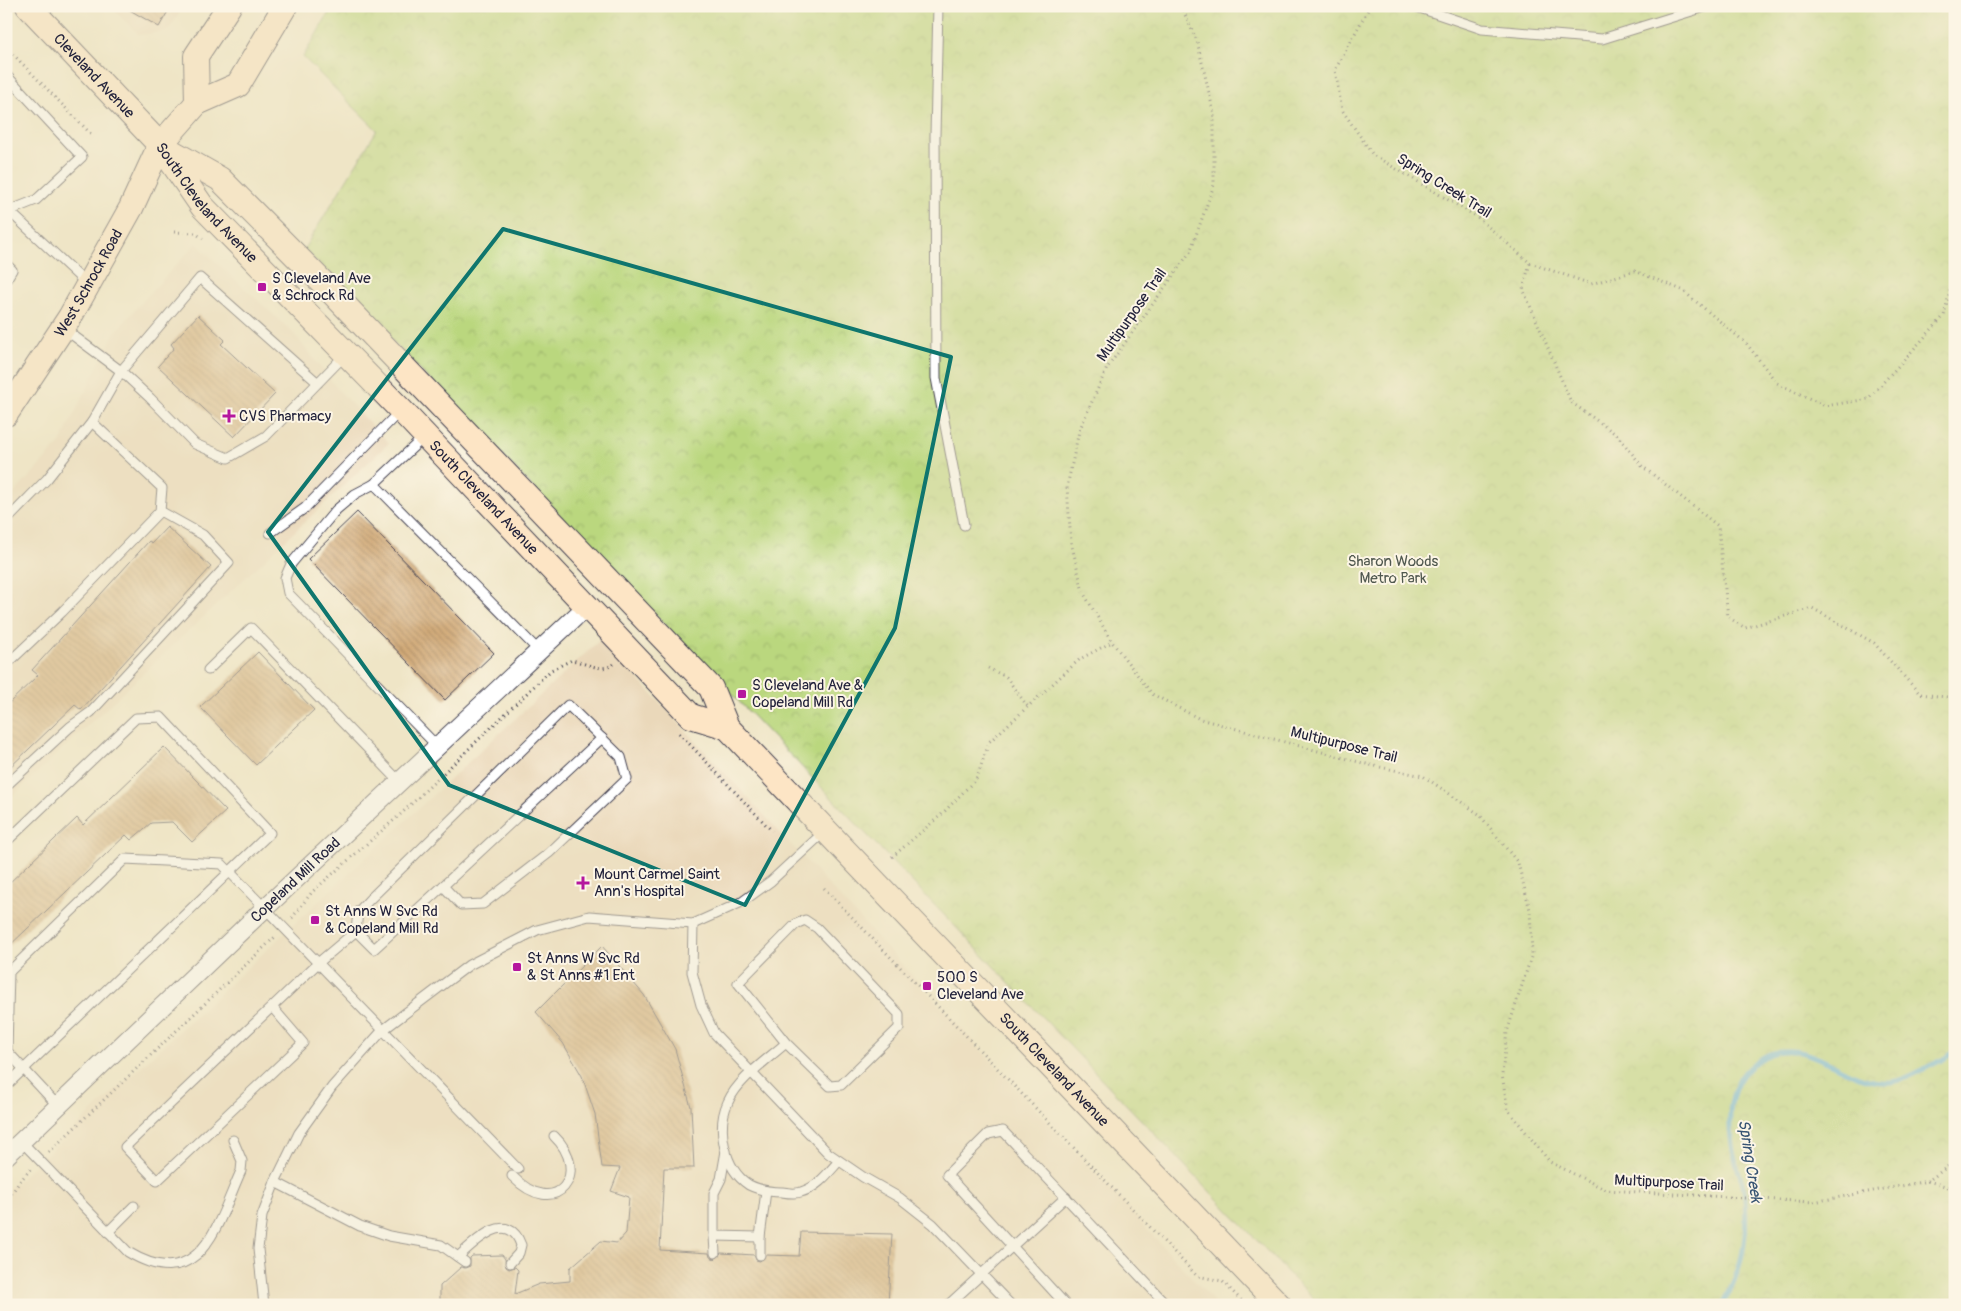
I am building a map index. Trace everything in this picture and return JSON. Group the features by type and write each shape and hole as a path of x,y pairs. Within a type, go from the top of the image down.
{"main road":[{"name":"Cleveland Avenue","path":"28,6 160,145"},
{"path":"229,6 196,56 197,103 238,85 285,6"},
{"name":"West Schrock Road","path":"6,414 88,285 131,208 160,145 197,103"},
{"name":"South Cleveland Avenue","path":"160,145 202,206 401,410 691,716 727,727"},
{"name":"South Cleveland Avenue","path":"160,145 220,179 327,286 711,688 727,727 1279,1305"}],"street":[{"name":"Copeland Mill Road","path":"6,1156 264,909 438,748 587,606"}],"lane":[{"path":"938,6 935,134 936,378 964,525"},
{"path":"1414,6 1482,29 1602,39 1708,6"},
{"path":"7,77 82,157 36,200 7,210 88,285"},
{"path":"6,264 12,270 6,280"},
{"path":"6,521 47,480 92,422 121,371 200,278 318,383"},
{"path":"62,328 121,371 194,444 228,458 266,436 346,354"},
{"path":"270,532 305,508 401,410"},
{"path":"6,665 62,612 160,511 162,488 92,422"},
{"path":"425,436 374,484 355,494 336,510 291,564 285,578 288,593 438,748"},
{"path":"374,484 539,651"},
{"path":"6,786 70,727 91,712 229,563 203,535 160,511"},
{"path":"208,670 251,628 400,782"},
{"path":"272,1007 303,1043 157,1181 125,1147 272,1007 356,931 358,912 368,900 568,705 621,757 626,779 549,853 483,904 461,905 443,886"},
{"path":"6,842 136,718 160,717 270,833 6,1086"},
{"path":"356,931 374,949 602,738"},
{"path":"264,1305 258,1249 262,1216 275,1182 299,1133 332,1087 383,1030 469,965 536,930 589,916 692,924 742,902 771,882 825,831"},
{"path":"58,1106 7,1051 9,972 125,859 222,864 383,1030 515,1172 524,1188 545,1196 554,1194 564,1185 571,1168 566,1150 554,1136"},
{"path":"805,920 817,928 899,1014 899,1028 841,1085 830,1086 786,1043 738,983 796,924 805,920"},
{"path":"692,924 692,972 700,1005 714,1033 828,1153 900,1198 933,1224 1011,1305"},
{"path":"786,1043 752,1074 728,1101 723,1115 722,1132 726,1151 734,1171 749,1184 766,1191 800,1193 818,1183 839,1161"},
{"path":"1066,1305 947,1175 988,1134 1003,1131 1167,1305"},
{"path":"21,1141 128,1252 146,1263 166,1267 186,1262 197,1256 209,1241 241,1171 242,1161 234,1140"},
{"path":"715,1253 714,1193 721,1179 726,1151"},
{"path":"275,1182 360,1226 389,1236 441,1245 462,1260 486,1233 502,1229 515,1234 521,1245 519,1252 510,1263"},
{"path":"760,1255 760,1237 766,1191"},
{"path":"948,1305 1066,1197"},
{"path":"108,1232 134,1206"},
{"path":"714,1236 760,1237"}],"path":[{"name":"Multipurpose Trail","path":"1181,6 1197,41 1214,114 1214,185 1190,252 1107,368 1079,432 1067,488 1071,542 1083,592 1112,642 1152,694 1200,719 1370,765 1423,776 1480,814 1518,863 1530,910 1532,954 1507,1032 1502,1075 1508,1110 1550,1162 1606,1190 1813,1202 1928,1181 1955,1161"},
{"name":"Spring Creek Trail","path":"1370,6 1334,70 1342,110 1373,155 1477,217 1530,263"},
{"path":"6,46 92,135"},
{"path":"1955,268 1944,316 1868,399 1824,406 1778,383 1746,343 1682,290 1635,271 1591,284 1530,263 1523,289 1571,402 1617,436 1642,466 1718,526 1728,617 1745,628 1812,608 1874,643 1920,694 1955,698"},
{"path":"892,857 963,793 976,778 989,742 1080,659 1112,642"},
{"path":"6,1202 20,1181 40,1160 283,929 312,892 402,814 551,670 572,660 597,668 608,668 614,664"},
{"path":"988,668 1006,677 1028,707"},
{"path":"824,888 1197,1276 1222,1281 1246,1305"},
{"path":"1928,1181 1955,1189"}],"highlighted area":[{"path":"503,229 951,357 895,628 745,905 449,785 268,532"}],"shaded area":[{"path":"110,6 184,6 168,31 139,35"},
{"path":"196,243 294,334 340,392 389,443 6,802 6,502 60,443 114,333"},
{"name":"Mount Carmel Saint Ann's Hospital","path":"601,639 1217,1305 6,1305 6,1192"}],"green space":[{"name":"Sharon Woods Metro Park","path":"333,6 1955,6 1955,1305 1319,1305 304,249 377,130 303,57"}],"building":[{"path":"123,6 171,6 159,27"},
{"name":"CVS Pharmacy","path":"198,315 225,340 221,344 275,394 234,437 158,366 174,348 171,344"},
{"path":"357,512 494,653 445,700 308,559"},
{"path":"167,527 211,567 81,710 75,705 6,771 6,706 38,675 32,670 149,541 152,543"},
{"path":"258,652 314,710 256,765 200,707"},
{"path":"164,747 226,811 192,842 172,822 151,823 131,840 126,835 6,949 6,886 77,818 83,825"},
{"path":"602,946 644,995 675,1049 691,1107 694,1168 664,1168 660,1250 709,1253 710,1257 715,1259 721,1253 754,1255 756,1260 760,1261 766,1255 799,1256 801,1232 892,1234 888,1305 440,1305 440,1286 461,1267 470,1266 470,1258 472,1256 502,1255 505,1259 506,1267 509,1269 515,1267 518,1270 515,1294 539,1284 570,1281 570,1268 601,1241 617,1243 626,1233 629,1197 611,1191 620,1168 602,1167 595,1114 582,1076 563,1043 536,1012"}],"waterway":[{"name":"Spring Creek","path":"1723,1305 1730,1292 1739,1266 1746,1228 1745,1194 1730,1134 1730,1108 1737,1084 1744,1073 1753,1064 1771,1053 1788,1051 1805,1053 1856,1076 1873,1081 1891,1082 1914,1074 1946,1058 1955,1050"}],"place":[{"name":"S Cleveland Ave & Schrock Rd","path":"262,287"},
{"name":"CVS Pharmacy","path":"229,416"},
{"name":"S Cleveland Ave & Copeland Mill Rd","path":"742,694"},
{"name":"Mount Carmel Saint Ann's Hospital","path":"583,883"},
{"name":"St Anns W Svc Rd & Copeland Mill Rd","path":"315,920"},
{"name":"St Anns W Svc Rd & St Anns #1 Ent","path":"517,967"},
{"name":"500 S Cleveland Ave","path":"927,986"}]}
